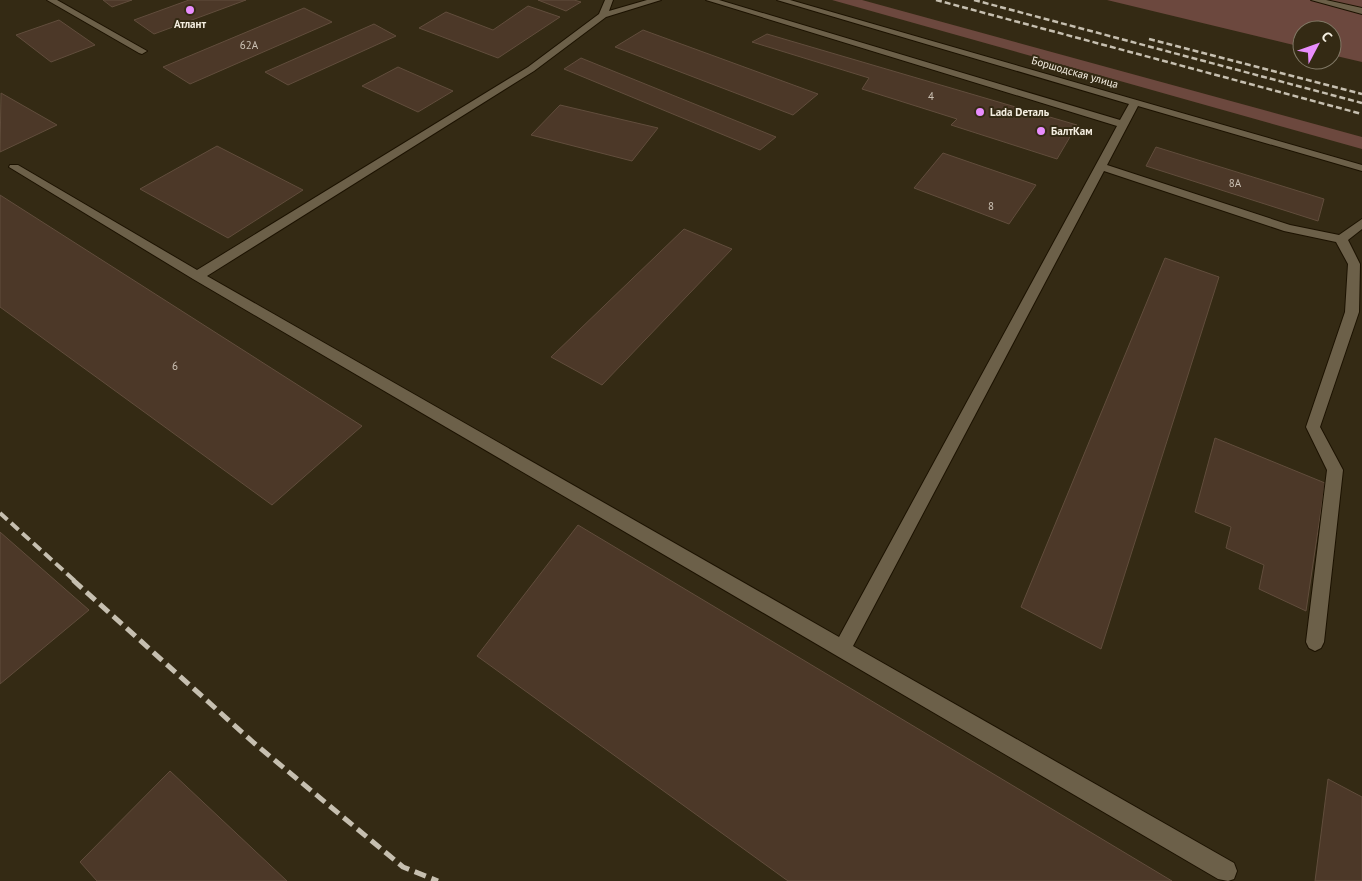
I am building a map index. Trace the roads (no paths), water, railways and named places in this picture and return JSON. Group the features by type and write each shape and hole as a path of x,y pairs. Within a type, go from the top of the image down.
{"street":[{"path":"52,0 142,51"},
{"path":"603,15 609,0"},
{"path":"197,276 531,69 603,15 657,0"},
{"path":"710,0 1123,124"},
{"name":"Боршодская улица","path":"781,0 1362,168"},
{"path":"1315,0 1362,11"},
{"path":"842,649 1135,102"},
{"path":"1100,166 1288,228 1341,239 1362,223"},
{"path":"14,167 197,276 1226,871"},
{"path":"1315,642 1334,470 1313,427 1352,312 1354,264 1341,239"}],"railway":[{"path":"936,0 1362,114"},
{"path":"974,0 1362,103"},
{"path":"1149,39 1362,94"},
{"path":"0,513 75,581"},
{"path":"73,580 254,743 403,867 438,881"}],"place":[{"name":"Атлант","path":"190,10"},
{"name":"Lada Dеталь","path":"980,112"},
{"name":"БалтКам","path":"1041,131"}]}
